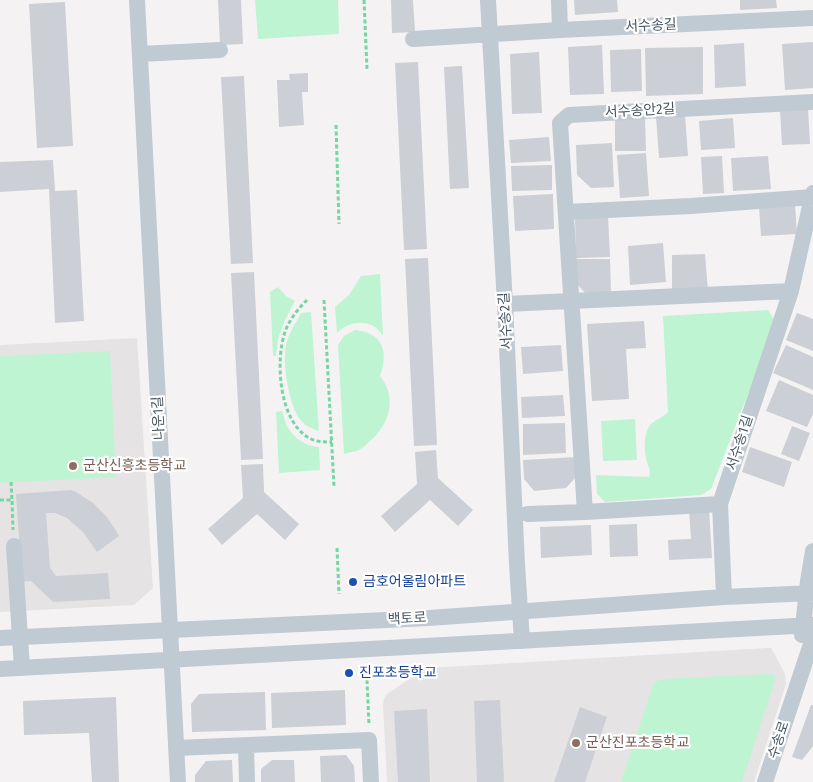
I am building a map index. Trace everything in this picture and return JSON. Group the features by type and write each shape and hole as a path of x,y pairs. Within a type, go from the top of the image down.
{"street":[{"name":"나운1길","path":"137,0 178,782"},
{"name":"서수송2길","path":"488,0 506,304 522,641"},
{"path":"558,0 560,30"},
{"name":"서수송길","path":"412,39 813,18"},
{"path":"140,54 220,50"},
{"name":"서수송안2길","path":"585,512 560,123 569,115 813,102"},
{"name":"서수송1길","path":"720,504 791,290 813,193"},
{"path":"566,212 691,206 812,196"},
{"path":"506,304 791,290"},
{"path":"528,514 720,504 724,597"},
{"path":"14,546 22,668"},
{"name":"수송로","path":"765,782 794,697 810,630 813,551"},
{"name":"백토로","path":"0,638 429,618 724,597 810,593"},
{"name":"백토로","path":"0,670 522,641 810,630"},
{"path":"176,748 369,740 371,782"},
{"path":"246,746 248,782"}],"path":[{"path":"364,0 367,68"},
{"path":"336,125 339,224"},
{"path":"307,300 298,308 286,329 281,344 279,360 280,378 285,403 293,421 301,432 320,442 332,442"},
{"path":"324,300 334,486"},
{"path":"11,482 14,546"},
{"path":"0,500 12,500"},
{"path":"337,548 339,594"},
{"path":"367,680 369,740"}],"shaded area":[{"name":"군산신흥초등학교","path":"137,338 153,588 134,605 0,612 0,345"},
{"name":"군산진포초등학교","path":"771,648 785,674 786,684 754,782 387,782 384,699 387,694 423,670 429,668"}],"green space":[{"path":"255,0 338,0 339,34 258,39"},
{"path":"380,274 383,336 375,327 365,323 355,323 337,333 335,307 349,295 361,276"},
{"path":"278,287 286,296 295,301 278,339 276,356 273,356 270,292"},
{"path":"768,310 776,322 711,489 701,495 605,502 597,494 596,475 649,477 650,471 646,458 645,437 651,424 668,412 663,316"},
{"path":"311,312 319,431 305,425 295,412 289,393 285,362 286,345 292,329 301,313"},
{"path":"355,330 372,335 378,339 381,345 384,359 380,376 386,384 390,402 386,420 376,435 360,449 344,454 338,345 344,336"},
{"path":"110,351 116,477 0,483 0,356"},
{"path":"282,411 287,426 297,438 305,444 319,447 320,470 279,473 276,412"},
{"path":"635,419 637,460 603,461 601,421"},
{"path":"772,674 775,676 775,680 742,782 621,782 655,682 662,679"}],"building":[{"path":"218,0 241,0 243,44 220,45"},
{"path":"391,0 413,0 415,32 392,33"},
{"path":"574,0 617,0 618,12 575,15"},
{"path":"740,0 776,0 777,8 740,10"},
{"path":"65,2 73,146 37,148 29,4"},
{"path":"813,42 813,88 785,90 782,44"},
{"path":"744,43 746,86 715,88 714,45"},
{"path":"602,45 604,94 570,95 568,47"},
{"path":"703,47 703,94 646,96 645,48"},
{"path":"641,49 642,91 611,92 610,50"},
{"path":"539,52 542,113 512,114 510,54"},
{"path":"418,62 427,249 404,250 395,63"},
{"path":"462,66 469,188 450,189 444,67"},
{"path":"308,73 308,92 302,92 304,125 279,127 277,80 290,80 289,74"},
{"path":"244,76 253,263 231,264 221,77"},
{"path":"808,108 810,144 782,145 780,110"},
{"path":"645,113 646,151 615,151 615,114"},
{"path":"685,115 688,156 659,158 656,117"},
{"path":"733,118 735,148 701,150 699,121"},
{"path":"549,137 551,161 511,163 509,140"},
{"path":"612,143 614,187 591,188 577,175 576,145"},
{"path":"646,153 649,196 620,198 617,155"},
{"path":"722,156 724,193 703,194 701,157"},
{"path":"768,156 771,189 733,191 731,158"},
{"path":"53,160 55,191 77,190 84,321 55,323 49,189 0,192 0,162"},
{"path":"552,165 552,190 512,191 511,166"},
{"path":"553,194 554,229 515,231 513,196"},
{"path":"795,204 797,234 761,236 759,206"},
{"path":"608,216 610,257 576,258 575,217"},
{"path":"663,243 666,282 630,285 628,246"},
{"path":"705,254 708,291 672,292 672,255"},
{"path":"428,258 437,445 414,446 405,259"},
{"path":"576,259 610,259 611,294 587,295 577,284"},
{"path":"254,272 263,459 241,460 231,273"},
{"path":"797,313 813,319 813,351 786,340"},
{"path":"644,321 646,348 626,349 629,399 592,401 587,324"},
{"path":"561,345 563,371 523,374 521,347"},
{"path":"786,345 813,357 813,390 773,373"},
{"path":"779,380 813,395 813,414 807,427 766,411"},
{"path":"563,395 565,416 522,418 521,397"},
{"path":"565,423 566,453 523,455 523,424"},
{"path":"792,426 810,433 799,461 781,454"},
{"path":"750,447 792,462 784,487 742,472"},
{"path":"436,450 438,478 473,510 458,526 430,500 395,532 381,516 417,484 415,452"},
{"path":"576,457 577,476 566,488 534,491 524,479 523,460"},
{"path":"263,464 264,492 299,524 285,540 257,514 222,545 208,529 243,498 241,465"},
{"path":"71,490 93,503 107,517 119,536 97,552 83,532 67,518 55,513 46,513 50,568 56,576 108,573 110,599 53,602 31,581 22,582 16,494"},
{"path":"709,509 712,558 669,560 668,540 691,539 689,510"},
{"path":"637,524 638,556 610,557 609,525"},
{"path":"591,525 592,555 541,558 540,527"},
{"path":"345,690 346,725 272,728 271,693"},
{"path":"265,692 266,730 192,732 191,704 199,694"},
{"path":"116,697 119,782 92,782 89,733 24,735 23,701"},
{"path":"500,700 504,782 477,782 474,701"},
{"path":"811,705 813,705 813,746 802,760 792,757"},
{"path":"580,707 607,717 585,782 554,782"},
{"path":"427,709 430,782 398,782 394,711"},
{"path":"346,755 354,766 355,782 321,782 320,756"},
{"path":"232,760 233,782 195,782 195,775 206,761"},
{"path":"272,760 294,760 295,782 261,782 261,769"}],"place":[{"name":"군산신흥초등학교","path":"73,466"},
{"name":"금호어울림아파트","path":"353,582"},
{"name":"진포초등학교","path":"349,673"},
{"name":"군산진포초등학교","path":"576,743"}]}
